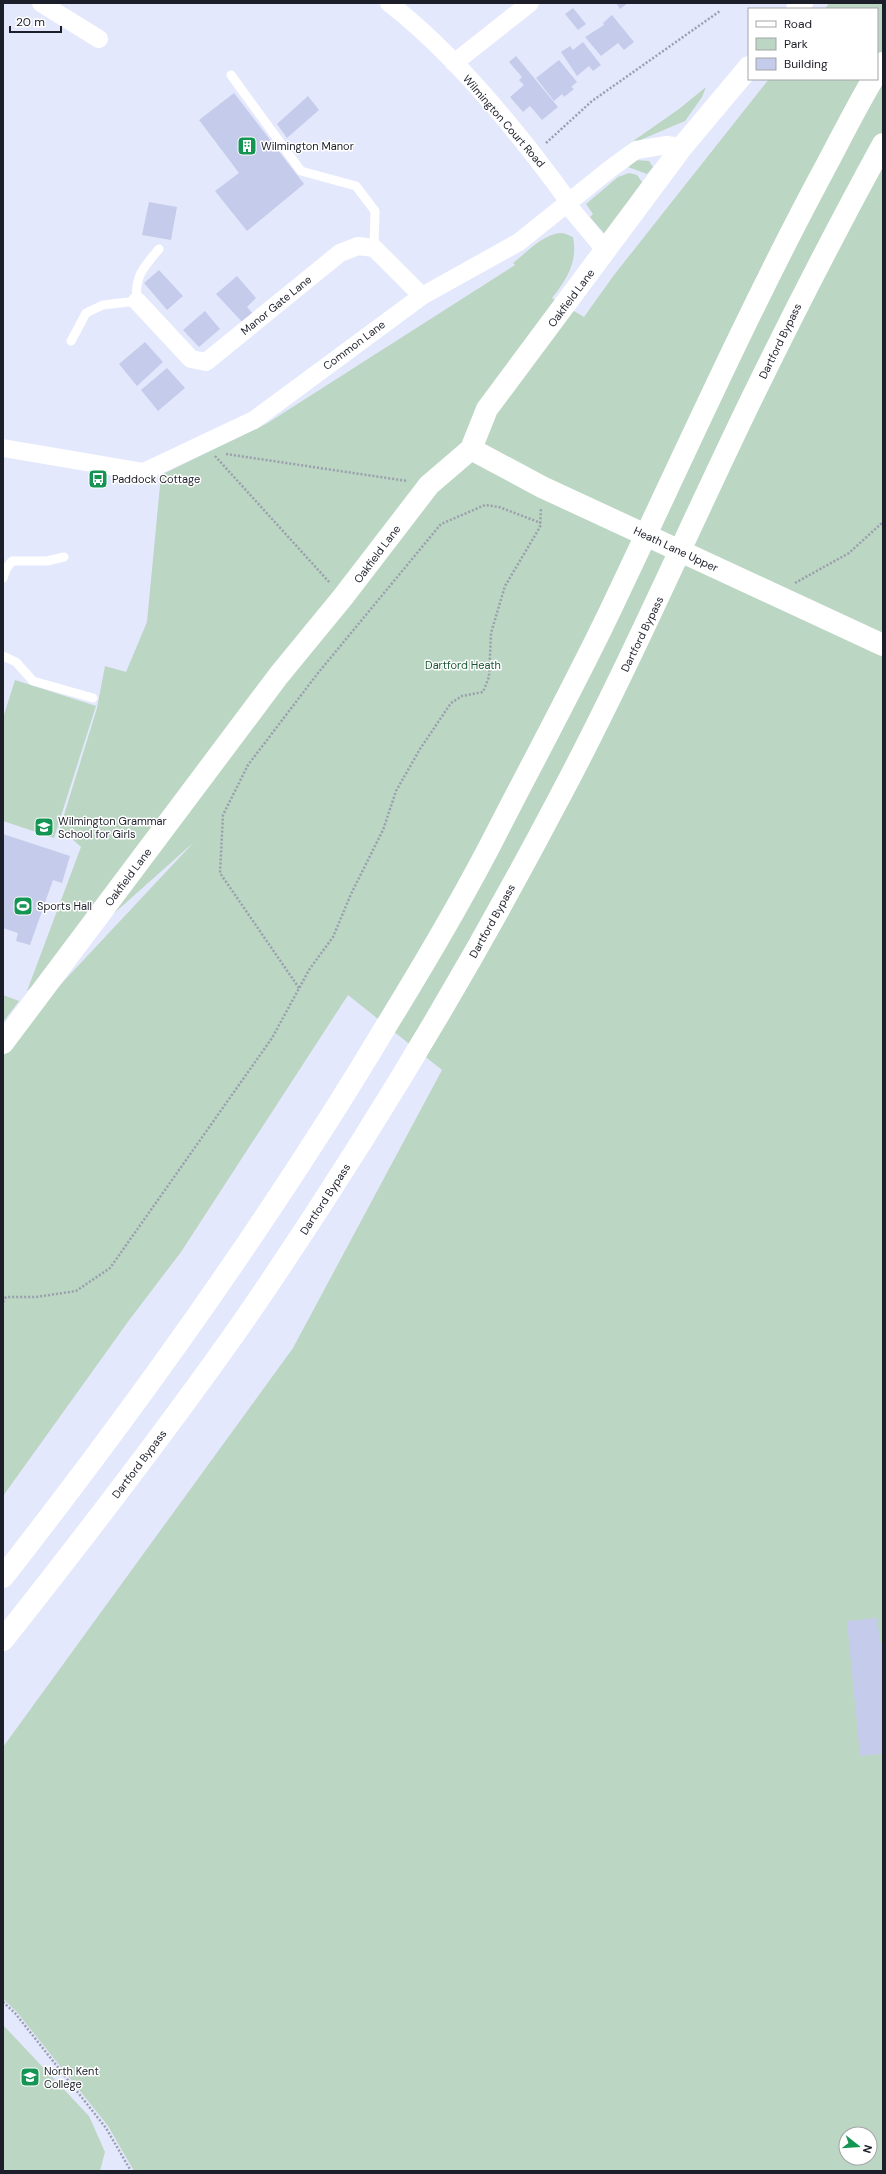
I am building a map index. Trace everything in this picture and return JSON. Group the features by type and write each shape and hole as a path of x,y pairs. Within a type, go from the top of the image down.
{"main road":[{"name":"Oakfield Lane","path":"3,1043 279,675 343,598 429,485 471,449 487,409 682,147 748,68"},
{"path":"3,1577 54,1512 193,1323 263,1221 359,1072 430,954 496,834 608,615 711,393 783,247 872,80"},
{"name":"Dartford Bypass","path":"3,1640 170,1424 244,1319 319,1208 392,1094 469,964 557,803 607,705 750,403 823,254 883,144"},
{"name":"Heath Lane Upper","path":"471,449 542,488 883,645"}],"street":[{"path":"41,3 99,39"},
{"name":"Wilmington Court Road","path":"389,3 409,19 454,63 533,152 569,202 571,209 606,251"},
{"path":"454,63 530,3"},
{"name":"Common Lane","path":"3,448 144,472 254,420 422,296 519,242 636,150 667,145 682,147"},
{"name":"Manor Gate Lane","path":"137,301 191,359 206,362 340,253 358,246 374,248"},
{"path":"374,248 422,296"}],"lane":[{"path":"231,75 301,171 356,186 376,211 374,248"},
{"path":"71,341 86,313 103,305 137,301 135,286 142,270 159,249"},
{"path":"3,578 6,569 12,561 46,561 64,557"},
{"path":"3,656 16,662 33,681 93,698"}],"path":[{"path":"533,152 541,148 592,101 720,11"},
{"path":"343,598 210,451 429,485"},
{"path":"3,1302 6,1297 36,1297 76,1290 110,1268 272,1038 309,970 333,937 351,894 383,830 396,790 420,749 451,703 462,696 483,692 489,676 492,633 505,586 540,527 542,488"},
{"path":"299,988 220,873 223,815 248,765 318,673 441,524 485,505 500,507 541,523"},
{"path":"774,595 849,553 883,522"},
{"path":"3,2002 15,2013 106,2128 131,2171"}],"green space":[{"name":"Dartford Heath","path":"829,3 883,3 883,2171 134,2171 108,2126 16,2011 3,1999 3,1747 293,1348 442,1070 348,995 181,1252 130,1319 3,1496 3,1056 47,999 194,842 27,991 81,847 60,828 97,708 105,666 126,672 147,622 161,475 266,424 515,265 513,263 541,240 554,234 563,233 573,237 574,254 573,262 567,277 552,298 584,317 614,275 768,80 878,80 878,8 826,8"},
{"path":"706,87 702,97 685,121 626,146 679,109"},
{"path":"635,160 649,161 653,167 647,174 628,167"},
{"path":"629,173 637,175 642,182 609,231 604,233 590,217 593,214 586,204 618,177"},
{"path":"15,680 96,706 54,838 3,821 3,718"},
{"path":"3,995 19,1001 3,1022"},
{"name":"North Kent College","path":"3,2025 89,2116 105,2152 100,2171 3,2171"}],"building":[{"path":"616,3 628,3 620,9"},
{"path":"573,8 586,24 578,30 565,14"},
{"path":"612,15 634,42 624,50 618,43 601,56 585,37 604,25 603,23"},
{"path":"583,42 601,65 593,71 589,66 577,76 561,52 570,46 573,50"},
{"path":"516,56 558,107 542,120 530,106 523,112 510,97 524,85 519,80 522,77 509,62"},
{"path":"559,60 577,82 571,87 574,89 564,97 562,94 554,101 536,78"},
{"name":"Wilmington Manor","path":"234,93 304,184 247,231 215,191 239,173 199,120"},
{"path":"308,96 319,110 287,138 277,124"},
{"path":"149,202 177,207 171,240 142,235"},
{"path":"159,270 183,296 167,310 144,283"},
{"path":"237,276 256,298 247,307 254,315 244,324 216,294"},
{"path":"205,311 220,329 199,347 183,330"},
{"path":"145,342 163,362 137,386 119,364"},
{"path":"167,368 185,388 158,411 141,390"},
{"name":"Sports Hall","path":"3,834 70,856 62,883 53,880 30,945 16,941 18,933 3,928"},
{"path":"877,1618 880,1643 883,1643 883,1754 860,1756 847,1621"}],"place":[{"name":"Wilmington Manor","path":"247,146"},
{"name":"Paddock Cottage","path":"98,479"},
{"name":"Wilmington Grammar School for Girls","path":"44,827"},
{"name":"Sports Hall","path":"23,906"},
{"name":"North Kent College","path":"30,2077"}]}
